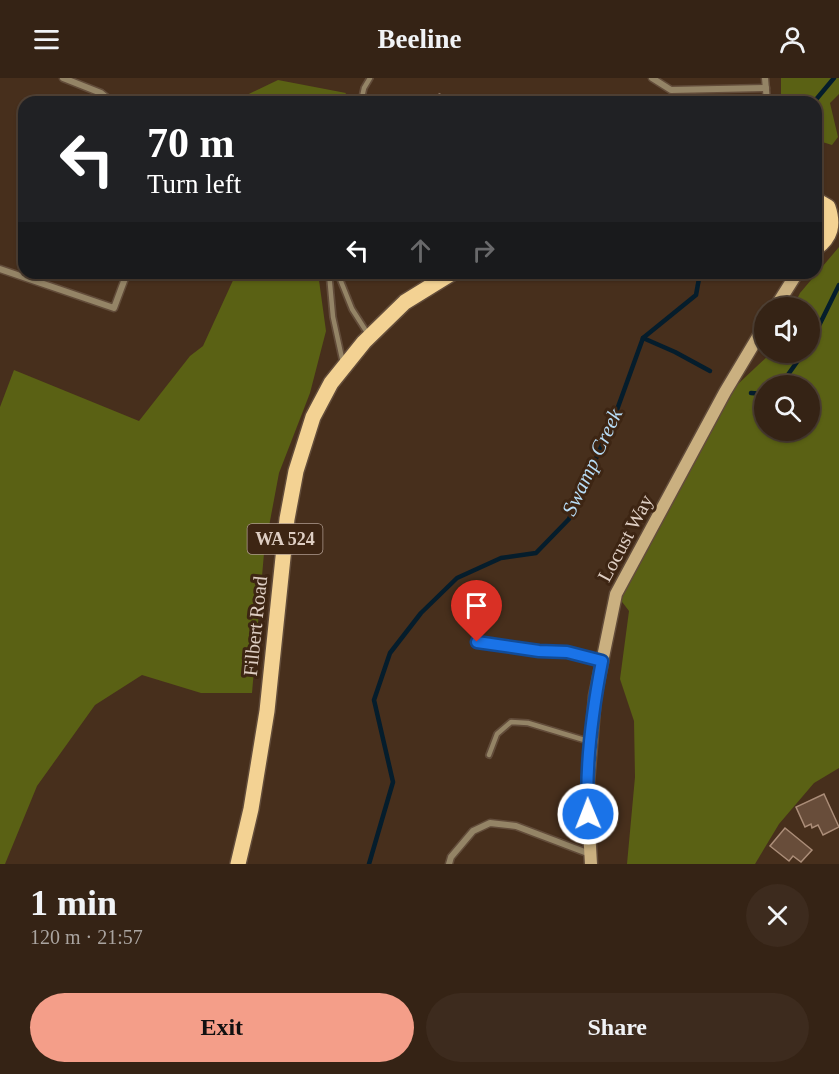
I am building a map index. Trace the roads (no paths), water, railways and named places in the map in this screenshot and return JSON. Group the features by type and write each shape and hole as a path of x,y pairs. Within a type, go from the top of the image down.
{"main road":[{"path":"822,243 834,232 828,205"},
{"name":"Filbert Road","path":"238,864 267,711 287,519 296,471 313,417 331,382 369,336 405,302 442,279"},
{"path":"780,297 789,279"},
{"name":"Locust Way","path":"591,859 586,794 595,696 616,594 725,392 754,343"}],"street":[{"path":"63,78 105,96"},
{"path":"652,78 671,90 766,88"},
{"path":"765,78 767,96"},
{"path":"0,269 18,275"},
{"path":"29,279 114,308 125,279"},
{"path":"448,864 451,857 473,831 490,823 516,826 591,859"}],"lane":[{"path":"362,96 370,78"},
{"path":"329,279 333,317 344,365"},
{"path":"340,279 352,309 369,336"},
{"path":"477,642 539,651 567,652 602,661"},
{"path":"489,755 497,734 511,722 528,723 591,742"}],"waterway":[{"name":"Swamp Creek","path":"819,96 834,78"},
{"name":"Swamp Creek","path":"369,864 393,782 374,700 390,653 421,613 457,578 501,558 536,553 569,519 614,418 643,338 696,295 699,279"},
{"path":"820,324 839,285"},
{"path":"643,338 710,371"},
{"path":"788,375 796,363"}]}
